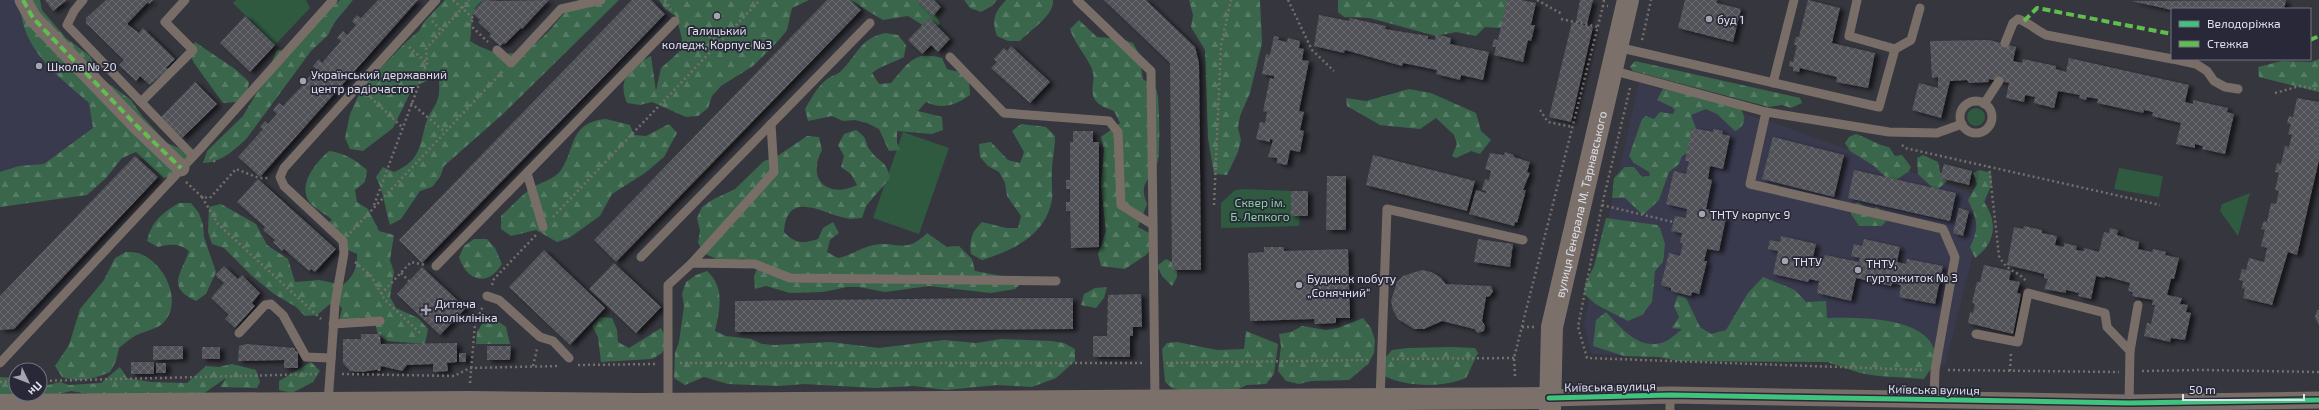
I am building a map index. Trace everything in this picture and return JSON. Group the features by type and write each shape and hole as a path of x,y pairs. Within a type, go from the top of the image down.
{"main road":[{"name":"вулиця Генерала М. Тарнавського","path":"1549,404 1552,327 1628,0"},
{"name":"Київська вулиця","path":"0,405 224,407 328,403 470,402 638,407 668,404 1093,405 1156,401 1263,405 1380,400 1549,404"}],"street":[{"path":"23,0 33,18 137,126 181,168"},
{"name":"Київська вулиця","path":"1549,404 1934,399 2129,403 2319,400"}],"lane":[{"path":"84,0 74,11 67,25 193,156"},
{"path":"141,102 193,50 165,22 185,0"},
{"path":"0,363 193,156 333,0"},
{"path":"328,403 334,304 344,253 343,241 284,186 280,177 284,168 436,0"},
{"path":"497,50 511,63 561,9 600,0"},
{"path":"1077,0 1151,70 1156,401"},
{"path":"1773,83 1794,0"},
{"path":"1857,0 1848,36 1895,49 1912,40 1920,8"},
{"path":"2005,43 2013,23 2018,19 2024,21 2031,28 2046,35 2171,59"},
{"path":"436,266 675,20"},
{"path":"641,257 870,23"},
{"path":"1616,47 1879,107 1895,49"},
{"path":"950,56 1004,113 1109,121 1118,132 1121,205 1153,225"},
{"path":"2177,60 2196,64 2207,71 2214,81 2225,87 2238,89"},
{"path":"1611,70 1766,112 1889,132 1937,133 1962,124"},
{"path":"1984,104 1998,80"},
{"path":"1974,101 1984,104 1990,112 1991,117 1988,126 1979,132 1965,129 1962,124 1960,114 1965,106 1974,101"},
{"path":"1766,112 1750,184 1943,229 1955,257 1935,370 1934,399"},
{"path":"668,404 668,285 692,263 774,172 771,124"},
{"path":"527,173 543,227"},
{"path":"1380,400 1386,210 1523,240"},
{"path":"692,263 755,264 790,278 1056,281"},
{"path":"1976,334 2018,342 2028,293 2105,313 2107,327 2130,351"},
{"path":"487,296 499,300 540,337 553,341 570,362"},
{"path":"240,332 265,305 271,304 283,315 306,357 331,358"},
{"path":"2129,403 2130,351 2138,306"},
{"path":"333,327 380,321"}],"path":[{"path":"453,0 474,19 469,24 497,50"},
{"path":"374,207 402,126 427,63 426,49 443,32 469,0"},
{"path":"665,0 669,4 675,20 720,42"},
{"path":"470,402 470,368 475,324 494,279 760,0"},
{"path":"1214,205 1221,45 1231,0"},
{"path":"1288,0 1312,50 1334,71"},
{"path":"1537,0 1562,14"},
{"path":"1639,52 1651,0"},
{"path":"1516,376 1514,358 1603,6"},
{"path":"1561,19 1598,27"},
{"path":"436,25 443,32"},
{"path":"420,57 427,63"},
{"path":"343,241 444,132 511,63"},
{"path":"1633,75 1602,206 1578,327 1587,358 1935,370 2129,372 2204,370 2319,372"},
{"path":"2275,93 2300,86 2319,90"},
{"path":"377,103 402,126"},
{"path":"411,103 444,132"},
{"path":"1540,110 1548,122 1573,127"},
{"path":"1889,132 1905,148 2160,205"},
{"path":"1989,166 1999,256 2005,267 2017,273 2026,281 2028,293"},
{"path":"181,168 186,182 202,197 218,224 333,327"},
{"path":"202,197 210,198 236,169 259,178 280,177"},
{"path":"1602,206 1673,222"},
{"path":"344,253 371,276 385,300 420,333"},
{"path":"381,294 411,262 436,266"},
{"path":"401,273 409,281"},
{"path":"1522,327 1535,327"},
{"path":"2010,371 2012,341"},
{"path":"570,362 1155,363 1514,358"},
{"path":"48,381 330,373 454,376 470,368 563,366"},
{"path":"379,369 379,375"}],"shaded area":[{"name":"Школа № 20","path":"0,0 23,0 124,113 77,163 0,186"},
{"name":"ТНТУ","path":"1639,83 1780,125 1987,199 1945,365 1591,354 1584,324"}],"green space":[{"path":"23,0 40,0 42,10 66,38 90,56 101,78 131,100 142,116 167,143 179,148 188,157 176,175 164,178 136,152 122,158 106,178 87,195 0,207 0,172 19,166 44,164 93,128 89,103 54,72 34,48 27,35 22,20 20,4"},
{"path":"236,0 306,0 310,8 275,45 233,3"},
{"path":"340,0 353,0 334,23 328,35 311,51 247,138 227,155 215,161 203,163 207,151 243,116 256,94 272,74 272,62 277,50 290,51 321,17"},
{"path":"445,0 484,0 475,8 473,13 470,41 491,51 510,54 520,52 538,42 569,7 578,0 619,0 503,114 444,166 440,177 432,187 420,191 401,219 390,225 383,195 376,177 383,167 394,172 415,157 427,120 438,98 439,79 436,77 413,87 393,128 363,151 350,149 345,138 350,114 363,86 407,41 419,31 425,21"},
{"path":"659,0 809,0 792,8 787,30 753,66 721,86 712,96 708,108 698,116 686,117 652,102 640,105 627,103 624,95 627,75 637,64 651,56 656,91 661,68 679,52 682,39 676,16 665,9"},
{"path":"850,0 921,0 934,12 940,24 929,29 908,16 883,20"},
{"path":"964,0 997,0 992,6 981,12 970,8"},
{"path":"1006,0 1053,0 1050,12 1046,17 1020,41 1008,41 997,36 994,25 995,16 999,8"},
{"path":"1189,0 1260,0 1262,43 1250,93 1240,116 1238,128 1241,140 1238,152 1227,175 1214,174 1208,138 1205,50 1191,27 1193,15"},
{"path":"1338,0 1508,0 1505,25 1499,28 1485,27 1476,36 1456,32 1436,36 1370,18 1344,17 1338,12"},
{"path":"1079,20 1097,37 1121,39 1133,43 1139,54 1143,79 1156,89 1157,94 1159,123 1158,160 1156,167 1145,185 1144,196 1147,204 1138,227 1149,233 1154,245 1146,255 1125,269 1101,266 1098,254 1106,231 1101,186 1104,150 1101,137 1120,123 1114,111 1100,105 1094,98 1092,91 1092,68 1075,41 1070,29"},
{"path":"885,33 898,35 906,45 904,57 872,73 879,84 891,83 912,60 918,57 932,56 942,58 947,69 959,72 969,80 970,95 954,104 943,106 926,102 918,111 942,117 943,130 932,134 897,131 897,143 900,150 889,151 879,129 867,123 855,120 843,121 832,116 808,121 805,109 814,93 820,86 827,79 840,72 864,43"},
{"path":"195,42 235,69 249,82 247,94 236,102 223,103 194,63 189,52"},
{"path":"2319,59 2319,92 2259,77 2258,67 2282,61 2311,62"},
{"path":"1635,61 1800,98 1802,103 1791,108 1782,105 1769,107 1633,71 1630,67"},
{"path":"1409,89 1431,93 1476,113 1481,131 1491,140 1480,154 1471,151 1456,158 1452,156 1457,144 1454,135 1436,118 1420,129 1380,125 1347,106 1346,98 1366,101"},
{"path":"1663,89 1738,106 1743,112 1744,119 1742,126 1735,131 1717,114 1706,109 1691,115 1698,134 1693,150 1682,156 1679,164 1669,172 1659,200 1643,215 1625,198 1612,198 1614,178 1625,167 1634,167 1642,177 1650,176 1649,172 1634,163 1629,156 1642,119 1646,116 1654,119 1660,112 1673,114 1675,110 1672,107 1657,100"},
{"path":"1976,108 1982,111 1985,117 1982,123 1976,126 1970,123 1967,117 1970,111"},
{"path":"606,119 630,125 634,135 646,136 669,124 677,133 664,157 645,173 612,194 600,216 569,238 557,242 536,230 511,236 501,229 501,216 530,189 551,179 561,170 579,131 585,125 594,121"},
{"path":"1021,124 1046,127 1055,136 1052,163 1052,200 1048,213 1042,223 1026,240 994,256 982,260 971,254 970,244 972,236 982,222 1006,228 1018,228 1021,216 1007,196 1005,183 999,172 988,166 980,157 979,144 991,142 1008,160 1020,163 1024,152 1012,131"},
{"path":"856,130 865,138 868,147 873,154 884,164 890,178 866,206 862,218 850,219 818,209 799,207 792,210 787,218 784,232 788,236 800,242 808,242 818,239 823,228 833,222 839,233 830,240 827,252 838,258 866,247 879,244 905,246 919,240 927,233 947,247 959,246 972,259 975,271 1024,280 1015,289 991,293 929,286 885,292 859,287 847,287 823,292 790,293 766,286 755,289 754,277 758,265 744,259 719,260 705,254 698,243 700,231 697,218 702,207 712,200 735,189 764,161 776,157 807,136 819,137 822,150 818,161 817,170 818,178 823,184 829,188 837,190 847,189 857,185 851,174 841,167 844,156 838,145 844,134"},
{"path":"903,132 949,148 919,234 873,218"},
{"path":"1856,134 1880,145 1889,147 1895,156 1902,155 1911,167 1909,171 1892,183 1874,166 1850,151 1845,143 1849,137"},
{"path":"329,151 339,153 350,158 367,170 365,182 355,190 357,202 368,209 379,231 394,235 390,260 394,272 390,297 396,308 418,318 428,329 425,344 388,341 378,335 375,323 364,317 339,321 342,309 336,299 317,315 305,316 296,307 274,294 251,275 224,248 212,244 208,232 209,207 221,204 256,224 267,245 288,259 295,282 319,280 343,285 354,271 357,254 346,249 322,227 332,220 312,205 307,198 306,191 306,184 313,169"},
{"path":"1923,155 1938,162 1940,172 1948,180 1936,191 1918,174 1917,158"},
{"path":"2119,168 2163,176 2159,197 2114,189"},
{"path":"1980,170 1991,173 1992,184 1984,202 1991,217 1993,232 1987,246 1975,258 1970,247 1975,234 1976,224 1974,213 1968,200 1977,184 1973,173"},
{"name":"Сквер ім. Б. Лепкого","path":"1235,190 1291,191 1291,216 1300,216 1299,226 1221,228 1221,203"},
{"path":"2250,193 2238,236 2220,211 2222,204"},
{"path":"1858,202 1869,210 1877,207 1883,212 1887,220 1882,226 1859,226 1851,214 1850,206"},
{"path":"179,203 191,203 199,213 203,225 204,237 216,272 206,294 196,301 187,296 178,285 178,279 189,251 185,248 174,245 158,247 147,241 149,234 158,218"},
{"path":"1606,218 1657,225 1660,228 1665,244 1663,262 1655,271 1652,302 1642,315 1628,321 1597,305 1584,294 1585,284 1594,266"},
{"path":"474,239 487,239 495,248 502,264 490,276 478,278 472,276 467,272 459,257 464,246"},
{"path":"126,252 137,253 147,257 163,273 171,294 172,305 169,315 160,326 136,335 119,348 116,361 110,372 98,377 81,380 62,377 55,366 69,345 80,309 104,280 115,258"},
{"path":"1166,259 1177,265 1177,277 1172,286 1163,277 1157,266"},
{"path":"707,271 713,277 719,291 720,299 715,331 726,336 751,339 762,344 774,345 830,342 879,348 944,340 976,343 1001,339 1051,341 1064,343 1075,349 1075,361 1056,378 1032,387 997,385 946,390 914,386 876,388 804,384 779,386 728,384 704,377 685,385 674,378 675,353 679,342 684,306 682,294 686,282 696,275"},
{"path":"1763,277 1795,290 1806,302 1826,301 1827,318 1866,318 1895,322 1908,326 1928,339 1938,358 1924,379 1878,376 1860,373 1827,362 1678,361 1659,357 1624,356 1593,346 1596,320 1606,312 1624,331 1639,341 1655,344 1669,340 1682,329 1672,328 1679,317 1674,306 1678,295 1686,298 1700,327 1711,334 1726,330 1748,293"},
{"path":"1107,287 1104,298 1096,308 1081,305 1084,294 1095,288"},
{"path":"600,317 612,318 617,330 618,342 629,348 661,328 668,342 662,353 652,359 601,362 598,337 592,326"},
{"path":"1363,318 1371,328 1375,340 1374,353 1368,364 1349,380 1311,381 1299,384 1286,381 1278,371 1281,346 1279,334 1291,332 1302,326 1326,330 1338,328"},
{"path":"496,320 506,327 510,344 476,344 477,332 484,321"},
{"path":"1246,331 1278,344 1274,374 1266,384 1247,385 1234,391 1192,393 1172,388 1165,382 1162,349 1167,343 1177,342 1217,350 1244,349"},
{"path":"1450,347 1475,348 1478,353 1466,378 1435,385 1425,385 1393,380 1384,376 1386,357 1392,350"},
{"path":"311,362 320,371 313,382 292,393 279,390 279,381"},
{"path":"232,364 256,370 260,382 257,388 220,387 226,378 200,396 96,395 71,391 59,394 48,394 48,385 60,382 69,385 101,383 120,367 127,378 151,382 187,383 206,366 219,367"},
{"path":"0,377 8,378 8,395 0,395"}],"building":[{"path":"45,0 67,0 53,11"},
{"path":"106,0 153,0 149,4 148,2 127,24 139,33 143,28 175,59 166,68 168,69 150,85 140,76 136,81 119,65 124,60 86,23 86,18"},
{"path":"378,0 418,0 260,177 238,157 263,129 260,127 265,121 268,124 277,114 273,110 279,103 283,106 302,86 298,82 303,76 307,79 317,69 313,66 319,59 322,63 341,41 337,38 343,31 347,35 356,25 352,21 357,15 361,18"},
{"path":"484,0 549,0 522,29 521,28 505,44 504,43 500,46 489,36 491,34 478,22 480,20 472,13"},
{"path":"632,0 651,0 665,14 422,263 399,240"},
{"path":"827,0 850,0 861,10 616,262 594,240"},
{"path":"916,0 934,0 941,7 933,16"},
{"path":"1104,0 1146,0 1195,47 1199,63 1201,270 1172,270 1170,63"},
{"path":"1507,0 1521,0 1536,3 1531,25 1535,25 1531,41 1528,40 1523,62 1494,55 1496,47 1492,47 1494,39 1498,40"},
{"path":"1580,0 1593,0 1587,24 1576,22"},
{"name":"буд 1","path":"1685,0 1717,0 1717,3 1741,9 1733,42 1678,28"},
{"path":"1808,0 1840,8 1832,43 1875,53 1868,88 1836,82 1837,77 1800,68 1799,72 1793,71 1793,67 1789,66 1790,61 1793,62 1797,45 1794,45 1796,37 1799,37"},
{"path":"2286,0 2284,8 2171,8 2171,10 2131,1"},
{"path":"1319,15 1349,21 1350,18 1386,26 1385,29 1428,36 1428,39 1435,40 1436,34 1451,38 1450,44 1489,52 1483,80 1461,75 1460,80 1436,74 1437,70 1403,63 1402,66 1345,50 1344,53 1314,46"},
{"path":"245,16 275,45 250,72 220,43"},
{"path":"929,18 950,39 938,52 931,45 922,54 908,40"},
{"path":"1572,22 1593,27 1571,122 1549,117"},
{"path":"1274,36 1279,37 1278,40 1287,42 1288,38 1300,41 1299,48 1304,49 1302,60 1309,61 1299,111 1304,112 1300,130 1304,131 1300,152 1290,150 1287,165 1277,163 1277,158 1268,157 1273,140 1270,139 1270,142 1256,139 1260,122 1265,123 1267,112 1263,111 1270,78 1274,79 1274,76 1262,74 1266,54 1270,55"},
{"path":"1989,40 2016,47 2013,61 2022,63 2023,59 2056,66 2056,69 2066,72 2069,58 2189,85 2185,102 2193,104 2193,100 2228,108 2227,112 2234,114 2225,154 2202,149 2203,146 2195,144 2195,148 2176,144 2181,123 2152,116 2153,112 2144,110 2143,113 2097,103 2098,99 2087,97 2086,100 2079,98 2080,95 2058,91 2054,108 2034,103 2035,97 2025,95 2024,102 2006,98 2009,83 1989,79 1989,82 1969,83 1967,80 1950,81 1941,118 1912,110 1919,83 1938,88 1938,77 1932,78 1930,41"},
{"path":"1011,46 1050,82 1030,103 991,68 997,62 994,59 1004,48 1007,51"},
{"path":"195,82 217,104 182,138 161,117"},
{"path":"2297,98 2319,102 2319,160 2297,255 2288,252 2272,305 2243,298 2245,289 2242,288 2243,281 2239,280 2242,269 2246,270 2249,258 2264,262 2267,248 2261,246 2265,230 2261,229 2264,221 2267,222 2271,203 2276,204 2279,191 2275,190 2279,173 2275,172 2277,163 2281,164 2285,146 2289,147 2292,135 2288,134 2291,124 2287,123 2289,116 2293,117"},
{"name":"ТНТУ корпус 9","path":"1692,128 1713,132 1714,129 1723,131 1722,134 1730,136 1723,169 1710,166 1708,179 1712,180 1706,209 1718,212 1717,215 1726,218 1719,251 1707,249 1704,261 1707,261 1699,294 1692,292 1691,296 1671,291 1671,288 1661,285 1669,253 1680,256 1683,243 1680,243 1682,233 1671,231 1675,216 1686,218 1687,209 1666,204 1674,171 1686,174 1689,161 1685,161"},
{"path":"1073,131 1093,131 1093,142 1099,142 1099,247 1071,248 1070,211 1066,211 1066,202 1070,202 1070,189 1066,189 1066,180 1070,180 1070,142 1073,142"},
{"path":"1773,137 1844,155 1834,197 1762,179"},
{"path":"1505,152 1514,155 1514,157 1530,162 1527,172 1530,173 1523,190 1526,190 1517,223 1515,222 1514,226 1469,214 1476,190 1486,193 1486,191 1482,190 1485,179 1489,180 1491,171 1485,169 1490,153 1504,155"},
{"path":"1373,155 1475,181 1467,211 1366,185"},
{"path":"135,156 158,177 14,329 0,330 0,296"},
{"path":"1944,164 1972,171 1969,185 1940,178"},
{"path":"1854,170 1956,193 1950,221 1848,198"},
{"path":"1327,176 1346,176 1346,230 1326,230"},
{"path":"258,179 336,249 315,272 311,269 309,271 284,249 282,251 273,242 275,240 263,230 265,227 237,202"},
{"path":"1291,191 1308,191 1308,216 1291,216"},
{"path":"1959,208 1969,211 1963,236 1953,233"},
{"path":"2024,226 2042,230 2042,233 2057,236 2055,245 2064,247 2064,243 2077,246 2076,250 2084,251 2084,248 2099,252 2104,232 2109,233 2110,228 2118,230 2117,235 2139,242 2138,249 2152,252 2153,249 2166,252 2165,255 2179,258 2174,279 2171,279 2167,295 2182,298 2180,304 2188,305 2186,312 2191,313 2185,340 2171,338 2170,342 2144,336 2147,323 2151,324 2155,305 2152,305 2153,300 2132,296 2133,292 2128,291 2130,283 2105,276 2105,278 2096,276 2091,299 2078,296 2079,293 2066,290 2066,293 2044,289 2048,279 2044,278 2044,274 2007,265 2014,227 2023,229"},
{"name":"ТНТУ, гуртожиток № 3","path":"1781,236 1816,244 1813,257 1824,259 1825,255 1859,262 1860,258 1851,256 1854,244 1862,246 1864,239 1900,247 1897,262 1906,264 1907,259 1943,266 1935,304 1899,297 1901,285 1892,283 1891,286 1856,278 1851,301 1817,293 1819,281 1809,279 1808,282 1773,274 1778,251 1768,249 1770,240 1780,242"},
{"path":"1478,239 1513,244 1510,267 1474,262"},
{"name":"Будинок побуту „Сонячний“","path":"1264,247 1284,247 1284,251 1348,249 1350,318 1336,318 1336,323 1315,324 1314,319 1250,321 1248,253 1264,252"},
{"path":"544,250 605,308 570,345 509,287"},
{"path":"614,263 661,307 636,333 589,289"},
{"path":"1984,265 2011,271 2009,280 2020,282 2017,293 2021,294 2013,334 1968,323 1970,312 1973,313 1975,304 1972,303 1977,282 1980,282"},
{"path":"224,266 238,279 242,275 260,293 252,303 255,306 235,328 225,319 229,315 211,298 224,283 215,275"},
{"path":"422,267 466,308 440,335 397,294"},
{"path":"1422,270 1431,272 1440,277 1446,284 1491,286 1493,291 1490,296 1486,297 1482,321 1485,326 1484,331 1478,333 1474,329 1442,321 1424,329 1414,329 1398,319 1393,310 1391,301 1397,282 1403,276"},
{"path":"1141,294 1142,327 1133,327 1133,336 1130,336 1130,357 1093,357 1093,336 1107,336 1108,295"},
{"path":"1073,298 1073,329 735,332 735,301"},
{"path":"2317,310 2319,310 2319,326 2315,317"},
{"path":"361,334 379,334 381,344 457,343 457,362 447,363 448,371 433,372 433,364 407,365 402,371 381,366 381,369 362,372 350,371 343,363 343,339 361,339"},
{"path":"246,344 295,348 295,351 298,352 298,368 284,368 284,360 238,361 239,346"},
{"path":"153,346 183,346 183,359 153,360"},
{"path":"487,346 511,346 510,360 487,360"},
{"path":"202,347 220,347 220,359 202,359"},
{"path":"459,353 466,353 466,362 459,362"},
{"path":"131,362 154,362 154,374 131,374"},
{"path":"156,363 166,363 166,373 156,373"}],"marked path":[{"path":"23,0 33,18 137,126 181,168"},
{"path":"2024,21 2037,8 2171,34"},
{"path":"2311,40 2319,36"}],"cycle path":[{"path":"1549,398 1670,395 2129,403 2319,400"}],"place":[{"name":"Галицький коледж, Корпус №3","path":"717,16"},
{"name":"буд 1","path":"1709,19"},
{"name":"Школа № 20","path":"39,66"},
{"name":"Український державний центр радіочастот","path":"303,81"},
{"name":"ТНТУ корпус 9","path":"1702,214"},
{"name":"ТНТУ","path":"1785,261"},
{"name":"ТНТУ, гуртожиток № 3","path":"1858,270"},
{"name":"Будинок побуту „Сонячний“","path":"1299,285"},
{"name":"Дитяча поліклініка","path":"426,310"}]}
